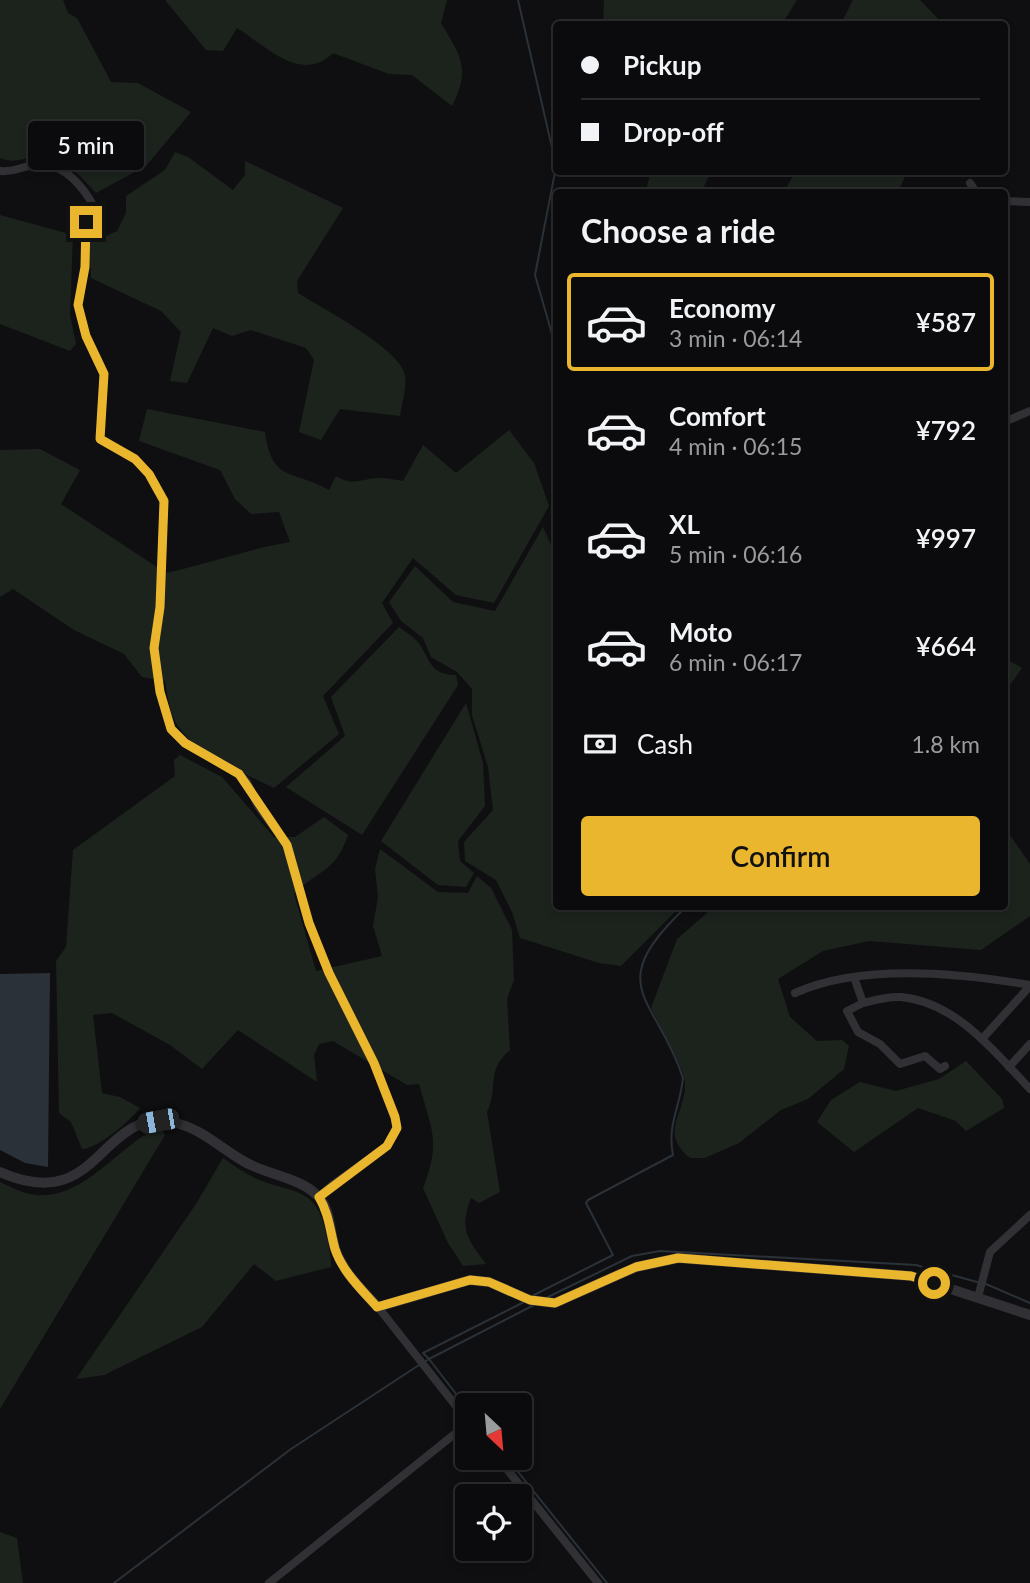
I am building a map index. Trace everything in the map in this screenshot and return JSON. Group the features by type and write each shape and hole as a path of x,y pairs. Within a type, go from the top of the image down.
{"street":[{"path":"0,172 43,164 59,169 74,179 93,205 86,222 85,267 78,305 86,336 104,374 100,439 135,459 149,474 164,501 160,607 154,648 160,692 171,729 185,743 239,774 287,845 309,923 329,973 374,1063 395,1117 397,1128 387,1146 319,1197"},
{"path":"970,183 974,189"},
{"path":"1008,201 1030,202"},
{"path":"1008,420 1030,411"},
{"path":"795,993 827,980 854,977 941,976 1030,985"},
{"path":"854,977 863,1003"},
{"path":"982,1039 1030,985"},
{"path":"945,1066 940,1069 925,1056 898,1063 880,1044 858,1032 844,1013 863,1003 892,997 916,999 959,1020 982,1039 1030,1089"},
{"path":"1009,1066 1030,1044"},
{"path":"0,1172 24,1182 61,1182 76,1175 127,1132 144,1123 158,1121 186,1126 247,1163 295,1182 319,1197 327,1210 336,1251 346,1269 455,1407"},
{"path":"978,1297 990,1252 1030,1215"},
{"path":"377,1307 470,1280 489,1282 530,1300 555,1303 636,1267 678,1258 911,1276 1030,1315"},
{"path":"269,1583 455,1432"},
{"path":"508,1470 598,1583"}],"shaded area":[{"path":"0,0 63,0 68,13 77,18 111,82 138,83 191,112 146,166 96,193 75,171 55,158 42,156 13,161 0,158"},
{"path":"165,0 447,0 441,23 461,63 458,93 452,106 412,75 389,74 333,53 321,62 296,64 272,52 237,28 223,51 206,50"},
{"path":"604,0 797,0 784,21 603,21"},
{"path":"853,0 920,0 940,21 842,21"},
{"path":"175,152 188,157 233,190 245,175 245,161 343,208 297,281 298,293 373,340 398,362 404,372 405,382 400,416 340,409 321,440 299,432 314,360 306,348 251,330 232,336 213,328 187,383 170,381 181,332 161,311 91,278 89,243 117,231 126,213 126,196 165,170"},
{"path":"650,175 710,175 702,189 648,189"},
{"path":"906,175 899,189 786,189 793,176"},
{"path":"0,215 73,235 70,315 76,344 70,351 0,324"},
{"path":"147,409 265,432 268,448 279,467 329,490 336,476 347,481 380,478 403,481 423,445 456,473 509,430 534,463 549,506 494,603 456,595 413,558 382,603 393,623 323,696 339,734 274,788 218,761 193,743 174,719 165,681 142,677 124,654 74,630 13,589 0,597 0,450 40,449 80,470 61,504 166,573 290,542 279,512 251,514 235,499 220,470 139,441"},
{"path":"543,527 553,549 553,910 677,910 621,966 599,963 520,938 512,912 496,880 465,861 464,842 493,810 488,767 472,715 472,689 457,672 431,657 423,638 401,621 389,602 415,566 453,602 495,611"},
{"path":"399,627 417,641 435,668 440,672 456,675 458,685 362,835 286,787 345,736 331,697"},
{"path":"1008,660 1022,668 1008,688"},
{"path":"466,703 483,763 485,806 458,841 460,861 474,873 466,887 438,885 381,841"},
{"path":"180,755 222,777 274,837 295,837 324,817 348,835 332,864 294,894 316,971 382,956 373,926 378,897 375,869 380,849 438,892 468,893 477,876 491,888 512,930 514,980 507,999 510,1050 502,1058 495,1073 487,1112 500,1192 479,1203 471,1198 465,1226 470,1240 486,1264 463,1266 448,1243 423,1188 432,1159 433,1136 419,1084 407,1085 333,1041 319,1044 314,1055 317,1082 238,1030 202,1069 170,1045 112,1013 93,1015 102,1093 120,1097 140,1108 121,1127 96,1144 82,1149 71,1122 59,1113 56,961 66,947 73,850 175,776 174,760"},
{"path":"1008,832 1030,864 1030,916 981,950 869,941 823,951 778,979 790,1017 817,1041 842,1040 849,1046 844,1069 808,1099 781,1110 739,1143 705,1158 690,1158 676,1140 676,1122 684,1094 684,1076 651,1008 677,939 711,910 1008,910"},
{"path":"50,973 48,1167 25,1163 0,1150 0,974"},
{"path":"966,1061 1002,1099 1004,1108 966,1131 956,1121 918,1108 854,1152 817,1122 831,1100 860,1082 896,1091 939,1079"},
{"path":"153,1130 162,1130 165,1135 0,1409 0,1182 36,1195 68,1190 98,1172"},
{"path":"223,1158 251,1176 297,1192 314,1204 325,1229 331,1267 276,1281 254,1264 202,1327 104,1375 76,1379 196,1204"},
{"path":"0,1532 17,1538 23,1583 0,1583"}],"waterway":[{"path":"518,0 553,152"},
{"path":"553,338 535,275 554,175"},
{"path":"534,1295 613,1255 586,1203 588,1200 673,1155 673,1125 683,1078 672,1050 649,1009 642,992 640,975 646,956 661,934 683,910"},
{"path":"548,1297 632,1256 660,1251 916,1265 977,1282"},
{"path":"986,1284 1030,1303"},
{"path":"424,1362 429,1359 423,1353 524,1302"},
{"path":"455,1393 429,1359 534,1305"},
{"path":"114,1583 291,1449 419,1365"},
{"path":"517,1470 607,1583"}],"route":[{"path":"86,222 85,267 78,305 86,336 104,374 100,439 106,445 135,459 149,474 164,501 163,566 154,648 160,692 171,729 185,743 222,763 247,782 258,806 287,845 309,923 329,973 374,1063 395,1117 397,1128 387,1146 319,1197 327,1210 336,1251 360,1289 377,1307 460,1281 480,1280 502,1286 530,1300 555,1303 636,1267 678,1258 911,1276 934,1283"}]}
